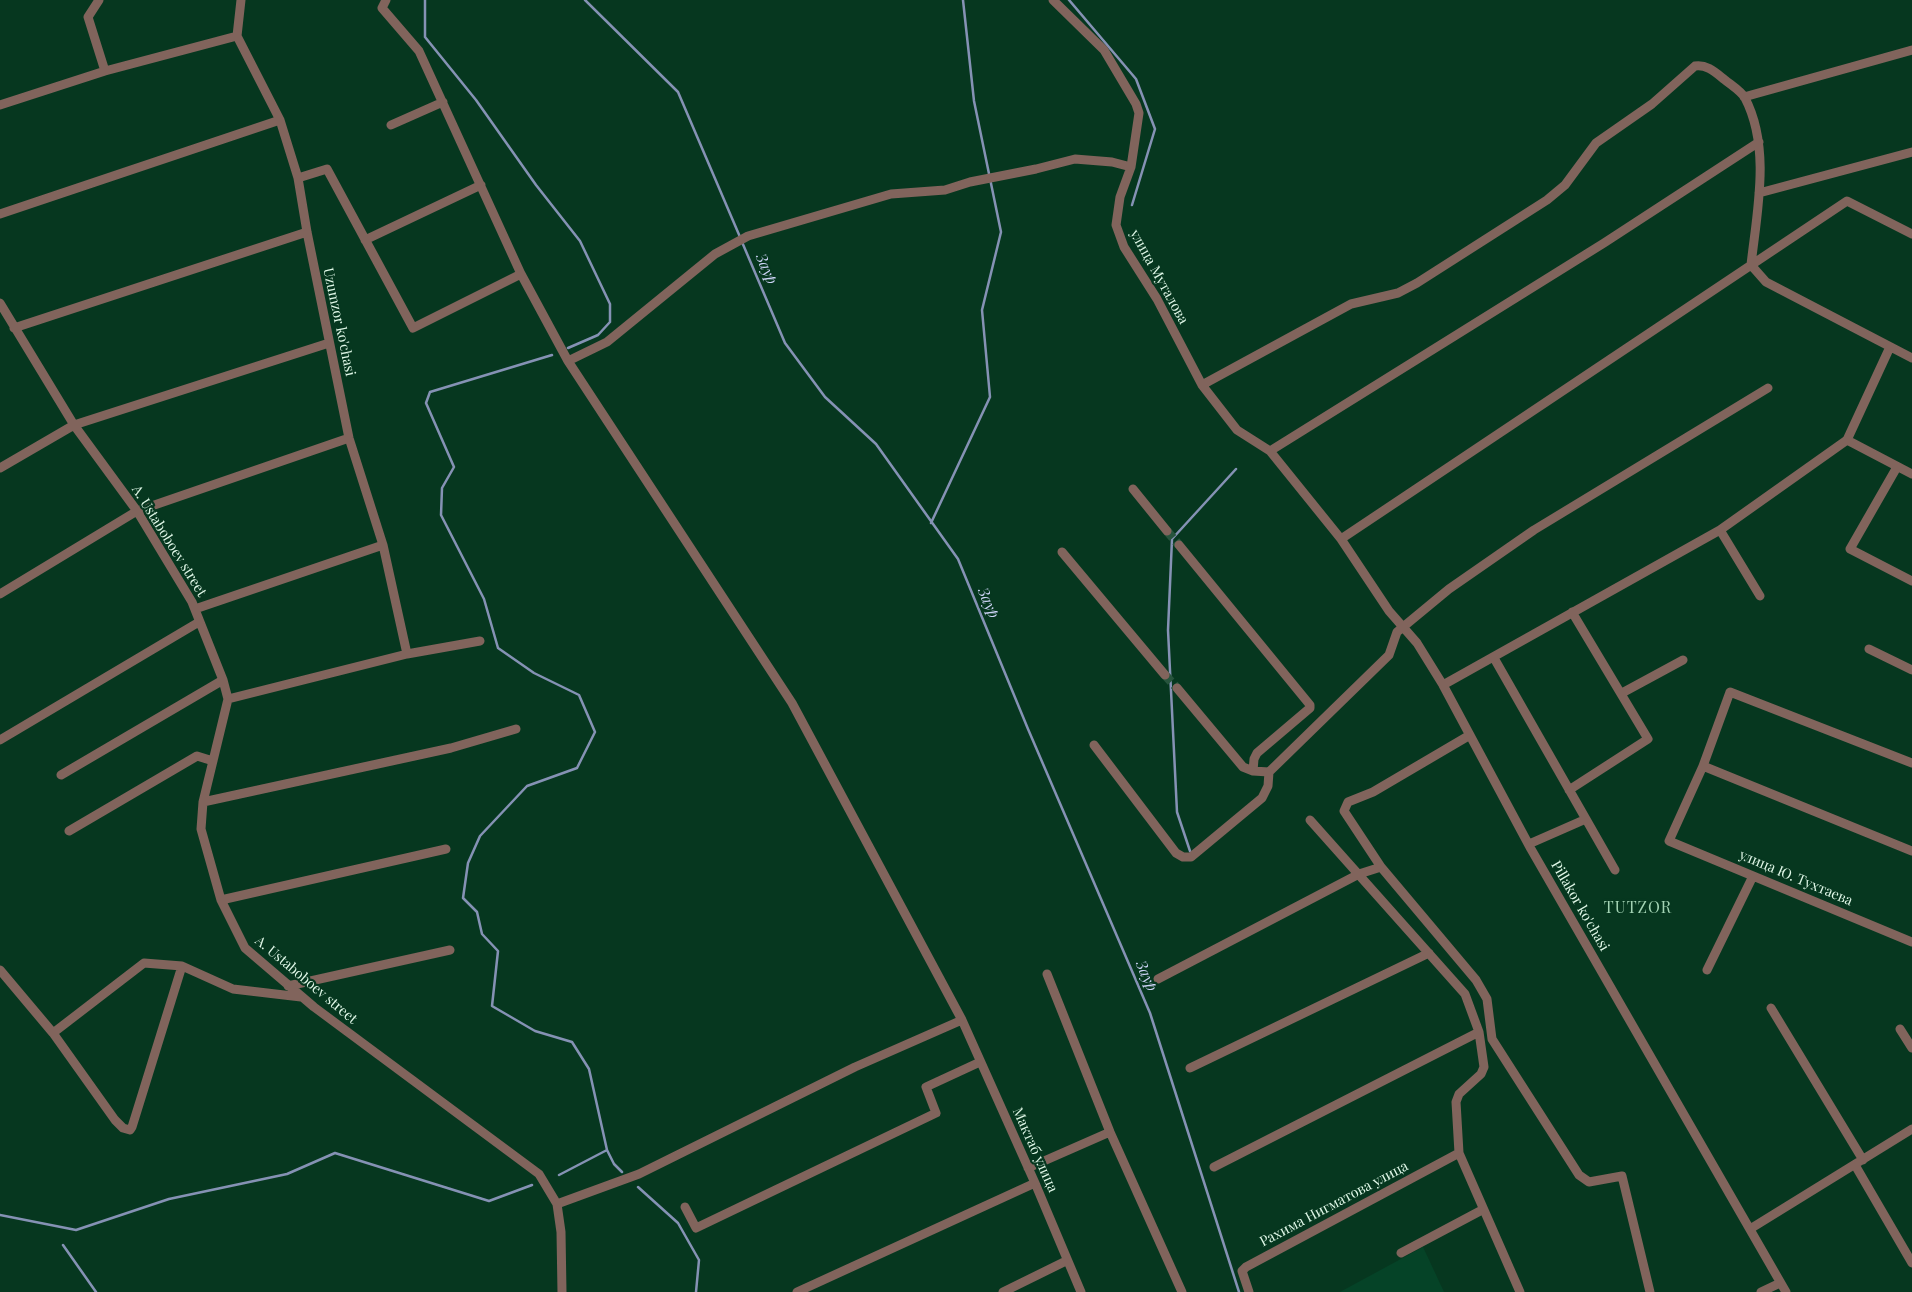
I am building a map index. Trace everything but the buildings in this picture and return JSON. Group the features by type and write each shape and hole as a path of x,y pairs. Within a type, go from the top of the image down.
{"street":[{"path":"99,0 88,17 105,71"},
{"path":"0,105 105,71 237,36 241,0"},
{"name":"Мактаб улица","path":"386,0 382,8 419,51 521,274 568,361 792,703 962,1020 1035,1183 1080,1292"},
{"name":"улица Муталова","path":"1053,0 1104,50 1136,104 1139,113 1131,167 1120,196 1116,225 1124,247 1158,300 1202,385 1237,430 1270,451 1341,539"},
{"name":"Uzumzor ko'chasi","path":"237,36 280,120 298,178 307,232 349,438 383,545 407,654"},
{"path":"1744,97 1912,50"},
{"path":"1202,385 1307,330 1351,304 1398,293 1417,283 1536,208 1565,185 1596,143 1652,104 1695,66 1708,68 1744,97 1759,142 1759,193 1751,265 1766,282 1912,358"},
{"path":"391,126 443,102"},
{"path":"0,214 280,120"},
{"path":"1270,451 1604,243 1759,142"},
{"path":"1759,193 1912,152"},
{"path":"568,361 607,342 715,254 733,242 748,236 892,194 945,190 970,182 1036,170 1076,159 1112,162 1131,167"},
{"path":"298,178 327,169 413,328 521,274"},
{"path":"366,240 481,185"},
{"path":"1341,539 1847,201 1912,234"},
{"path":"14,328 307,232"},
{"name":"A. Ustaboboev street","path":"0,303 74,425 137,511 195,609 223,680 228,699 203,802 201,829 221,900 245,948 302,997 539,1174 557,1204 561,1232 562,1292"},
{"path":"0,468 74,425 329,344"},
{"path":"1443,685 1720,530 1847,440 1890,347"},
{"path":"1094,745 1176,853 1183,857 1191,857 1262,798 1268,786 1269,772 1389,655 1397,632 1404,626 1449,590 1534,530 1768,388"},
{"path":"0,594 137,511 349,438"},
{"path":"1847,440 1912,474"},
{"path":"1897,467 1850,549 1912,581"},
{"path":"1133,489 1167,531"},
{"path":"1720,530 1760,596"},
{"name":"Pillakor ko'chasi","path":"1341,539 1389,611 1404,626 1443,685 1529,844 1786,1292"},
{"path":"195,609 383,545"},
{"path":"1179,545 1310,705 1310,708 1257,753 1253,771"},
{"path":"1062,552 1165,675"},
{"path":"1570,790 1648,739 1622,692 1572,612"},
{"path":"0,740 199,622"},
{"path":"228,699 407,654 480,641"},
{"path":"1869,649 1912,670"},
{"path":"1494,658 1615,870"},
{"path":"1622,692 1683,660"},
{"path":"61,775 223,680"},
{"path":"1177,688 1242,767 1253,771 1269,772"},
{"path":"1912,763 1730,692 1702,766 1912,850"},
{"path":"203,802 451,748 516,729"},
{"path":"1470,735 1373,792 1348,802 1344,811 1381,867 1476,980 1487,999 1492,1040 1579,1176 1589,1182 1622,1176 1650,1292"},
{"path":"69,831 197,756 212,761"},
{"name":"улица Ю. Тухтаева","path":"1702,766 1670,840 1912,942"},
{"path":"1529,844 1586,819"},
{"path":"1310,820 1465,994 1479,1032 1483,1071 1459,1094 1456,1102 1459,1153 1482,1210 1520,1292"},
{"path":"221,900 446,849"},
{"path":"1158,980 1359,874 1381,867"},
{"path":"1707,970 1753,876"},
{"path":"288,986 450,950"},
{"path":"1190,1068 1429,953"},
{"path":"53,1033 144,963 182,966 233,989 302,997"},
{"path":"0,970 53,1033 115,1120 122,1128 130,1130 182,966"},
{"path":"1047,974 1110,1132 1182,1292"},
{"path":"1771,1008 1859,1163 1912,1263"},
{"path":"557,1204 639,1174 855,1067 962,1020"},
{"path":"1900,1029 1912,1048"},
{"path":"1214,1167 1479,1032"},
{"path":"685,1207 696,1228 936,1113 926,1087 980,1062"},
{"path":"1750,1230 1912,1129"},
{"path":"1028,1168 1110,1132"},
{"name":"Рахима Нигматова улица","path":"1249,1292 1242,1271 1246,1267 1459,1153"},
{"path":"797,1292 1035,1183"},
{"path":"1400,1253 1482,1210"},
{"path":"1003,1292 1066,1261"},
{"path":"1762,1292 1780,1283"}],"shaded area":[{"path":"1423,1247 1444,1292 1340,1292"}],"waterway":[{"path":"425,0 425,37 476,100 536,185 580,241 610,304 610,322 598,335 568,348"},
{"name":"Заур","path":"585,0 678,92 740,237"},
{"path":"931,523 990,397 982,310 1001,232 974,101 963,0"},
{"path":"1069,0 1136,79 1155,129 1132,205"},
{"name":"Заур","path":"742,242 785,343 825,397 876,444 958,559 1028,729 1150,1013 1239,1292"},
{"path":"552,355 430,392 426,403 454,467 442,488 441,515 484,599 498,648 534,673 579,695 595,732 577,768 527,786 480,836 468,863 463,898 477,912 482,934 498,951 492,1006 535,1031 572,1042 589,1069 607,1150 614,1164 622,1172"},
{"path":"1190,851 1177,812 1168,630 1172,539 1236,469"},
{"path":"559,1175 607,1150"},
{"path":"0,1215 76,1230 169,1199 287,1174 335,1153 489,1201 532,1185"},
{"path":"638,1187 678,1223 699,1260 696,1292"},
{"path":"63,1245 96,1292"}],"tunnel":[{"path":"1167,531 1179,545"},
{"path":"1165,675 1177,688"}],"district":[{"name":"TUTZOR","path":"1638,908"}]}
